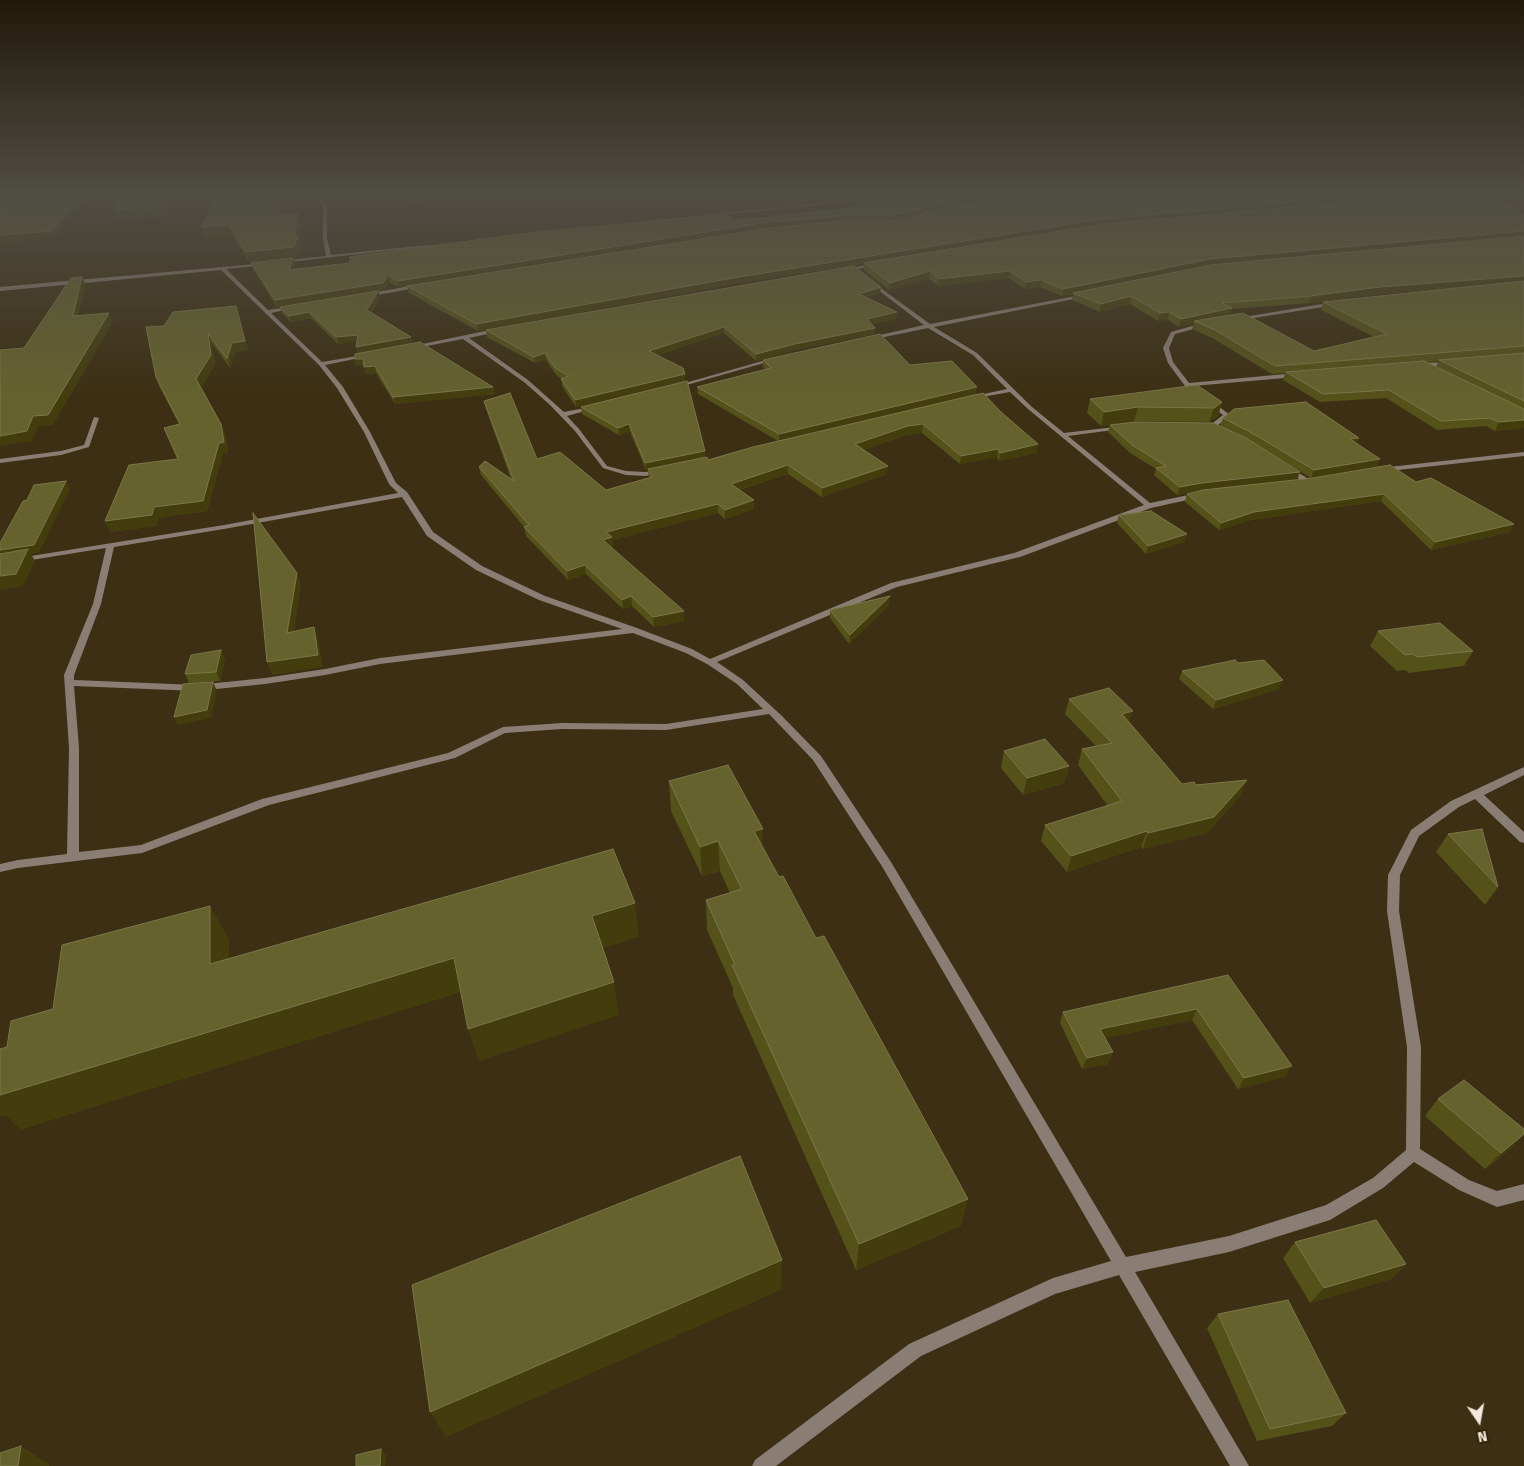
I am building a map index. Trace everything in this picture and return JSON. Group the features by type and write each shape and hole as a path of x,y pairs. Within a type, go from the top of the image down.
{"street":[{"path":"0,289 281,262"},
{"path":"840,270 884,263"},
{"path":"855,268 861,274"},
{"path":"223,269 321,364 340,387 367,432 393,484 404,494 430,534 479,568 542,598 634,630 689,651 710,662 740,682 817,758 887,865 1240,1466"},
{"path":"868,279 930,327 974,354 1010,390 1149,506"},
{"path":"361,296 426,285"},
{"path":"862,340 1087,294"},
{"path":"1226,320 1340,303"},
{"path":"266,312 304,305"},
{"path":"1212,426 1227,415 1187,385 1170,362 1166,348 1172,333 1191,326 1217,322"},
{"path":"400,349 512,328"},
{"path":"464,337 526,381 578,430 605,467 626,473 669,472"},
{"path":"321,364 374,354"},
{"path":"666,390 786,356"},
{"path":"1413,366 1458,362"},
{"path":"1422,365 1436,373"},
{"path":"1187,385 1300,375"},
{"path":"968,399 1010,390"},
{"path":"561,415 600,406"},
{"path":"0,461 61,453 87,446 96,418"},
{"path":"1063,435 1126,426"},
{"path":"1202,426 1212,426 1230,435"},
{"path":"1368,472 1401,466 1524,454"},
{"path":"1278,463 1314,482 1291,484"},
{"path":"710,662 894,585 1017,555 1149,506 1209,493"},
{"path":"0,563 404,494"},
{"path":"73,857 74,748 69,676 97,604 111,545"},
{"path":"70,683 197,688 265,682 380,661 634,630"},
{"path":"0,868 18,864 142,849 266,802 451,756 503,730 562,726 666,727 771,711"},
{"path":"1414,1153 1414,1047 1393,911 1394,875 1415,833 1456,804 1524,770"},
{"path":"1476,793 1524,839"},
{"path":"762,1466 915,1350 1054,1286 1123,1266 1229,1244 1330,1212 1378,1182 1414,1153"},
{"path":"1414,1153 1464,1185 1497,1199 1524,1192"}],"building":[{"path":"292,262 289,270 350,263 515,262 398,281 388,275 383,283 275,300 251,263"},
{"path":"555,262 830,262 476,324 407,286"},
{"path":"1193,262 1063,289 1041,280 1026,282 1010,271 939,279 930,271 890,283 864,263"},
{"path":"1239,262 1524,262 1524,276 1380,287 1311,296 1222,303 1232,308 1181,319 1169,312 1160,313 1131,296 1101,304 1073,293 1211,265"},
{"path":"854,266 881,287 859,294 897,312 867,319 875,328 756,354 724,327 649,351 683,368 685,374 575,400 561,379 569,376 555,368 545,353 534,357 486,330"},
{"path":"82,277 73,316 109,313 48,415 33,416 27,431 0,436 0,350 24,348 71,278"},
{"path":"1524,281 1524,346 1275,366 1215,330 1194,321 1243,313 1314,351 1387,334 1323,302"},
{"path":"378,291 367,310 411,337 356,347 358,335 336,337 309,312 289,316 280,307"},
{"path":"236,306 245,341 232,343 227,359 208,333 211,355 196,379 221,424 224,442 219,443 203,501 154,507 152,515 105,521 129,465 178,459 164,428 180,424 156,377 146,327 164,326 173,312"},
{"path":"880,334 910,365 952,361 977,387 779,434 697,387 771,368 763,360"},
{"path":"420,342 493,387 393,397 375,366 364,367 363,359 355,359 355,354"},
{"path":"1524,353 1524,401 1439,360"},
{"path":"1424,361 1524,409 1524,420 1499,422 1490,418 1441,421 1389,390 1323,394 1286,372"},
{"path":"687,381 705,451 645,463 629,424 618,428 581,407"},
{"path":"1197,385 1222,402 1214,408 1138,407 1104,412 1090,399"},
{"path":"510,393 537,459 560,452 606,490 652,477 648,469 707,457 708,460 753,447 983,393 1001,412 1038,444 1000,453 998,449 961,456 923,424 908,426 855,444 888,466 822,488 788,465 731,484 754,500 725,510 718,504 606,532 612,537 603,540 684,611 653,617 631,596 622,600 585,565 567,571 524,527 529,525 479,467 485,461 514,481 484,401"},
{"path":"1306,402 1359,438 1350,439 1380,459 1314,470 1223,418 1234,409"},
{"path":"1136,422 1213,423 1246,438 1300,472 1180,487 1156,468 1166,466 1132,445 1110,425"},
{"path":"1390,465 1416,482 1431,478 1514,524 1435,542 1384,494 1254,512 1221,523 1187,494 1203,490 1313,478"},
{"path":"66,481 34,545 0,550 0,543 23,501 27,500 34,485"},
{"path":"1151,511 1187,534 1148,546 1119,515"},
{"path":"253,513 297,573 287,633 314,627 318,655 267,662"},
{"path":"28,549 16,574 0,576 0,554"},
{"path":"890,596 850,635 830,610"},
{"path":"1440,623 1473,651 1417,657 1413,654 1405,655 1378,631"},
{"path":"221,650 216,672 185,674 191,655"},
{"path":"1235,660 1238,663 1264,660 1283,680 1216,700 1182,671"},
{"path":"213,682 207,710 174,717 183,684"},
{"path":"1109,688 1133,711 1122,714 1182,784 1194,782 1196,785 1247,780 1214,817 1148,833 1147,831 1071,856 1045,825 1122,801 1082,749 1112,743 1069,699"},
{"path":"1045,739 1069,766 1027,778 1004,751"},
{"path":"728,765 763,829 754,831 779,877 783,876 816,938 824,936 968,1199 859,1244 732,965 735,965 706,900 742,889 718,841 700,847 669,781"},
{"path":"1482,829 1498,887 1448,834"},
{"path":"613,849 635,903 592,916 614,982 468,1029 454,958 0,1095 0,1049 7,1047 11,1021 53,1009 62,945 210,906 210,964"},
{"path":"1228,975 1292,1066 1244,1078 1197,1009 1100,1029 1113,1052 1087,1058 1063,1012"},
{"path":"1464,1080 1524,1129 1524,1134 1501,1153 1438,1099"},
{"path":"740,1156 782,1260 430,1412 412,1285"},
{"path":"1376,1220 1406,1264 1324,1288 1295,1242"},
{"path":"1288,1300 1346,1413 1270,1429 1218,1314"},
{"path":"21,1446 18,1466 0,1466 0,1453"},
{"path":"381,1449 380,1466 356,1466 356,1455"}]}
